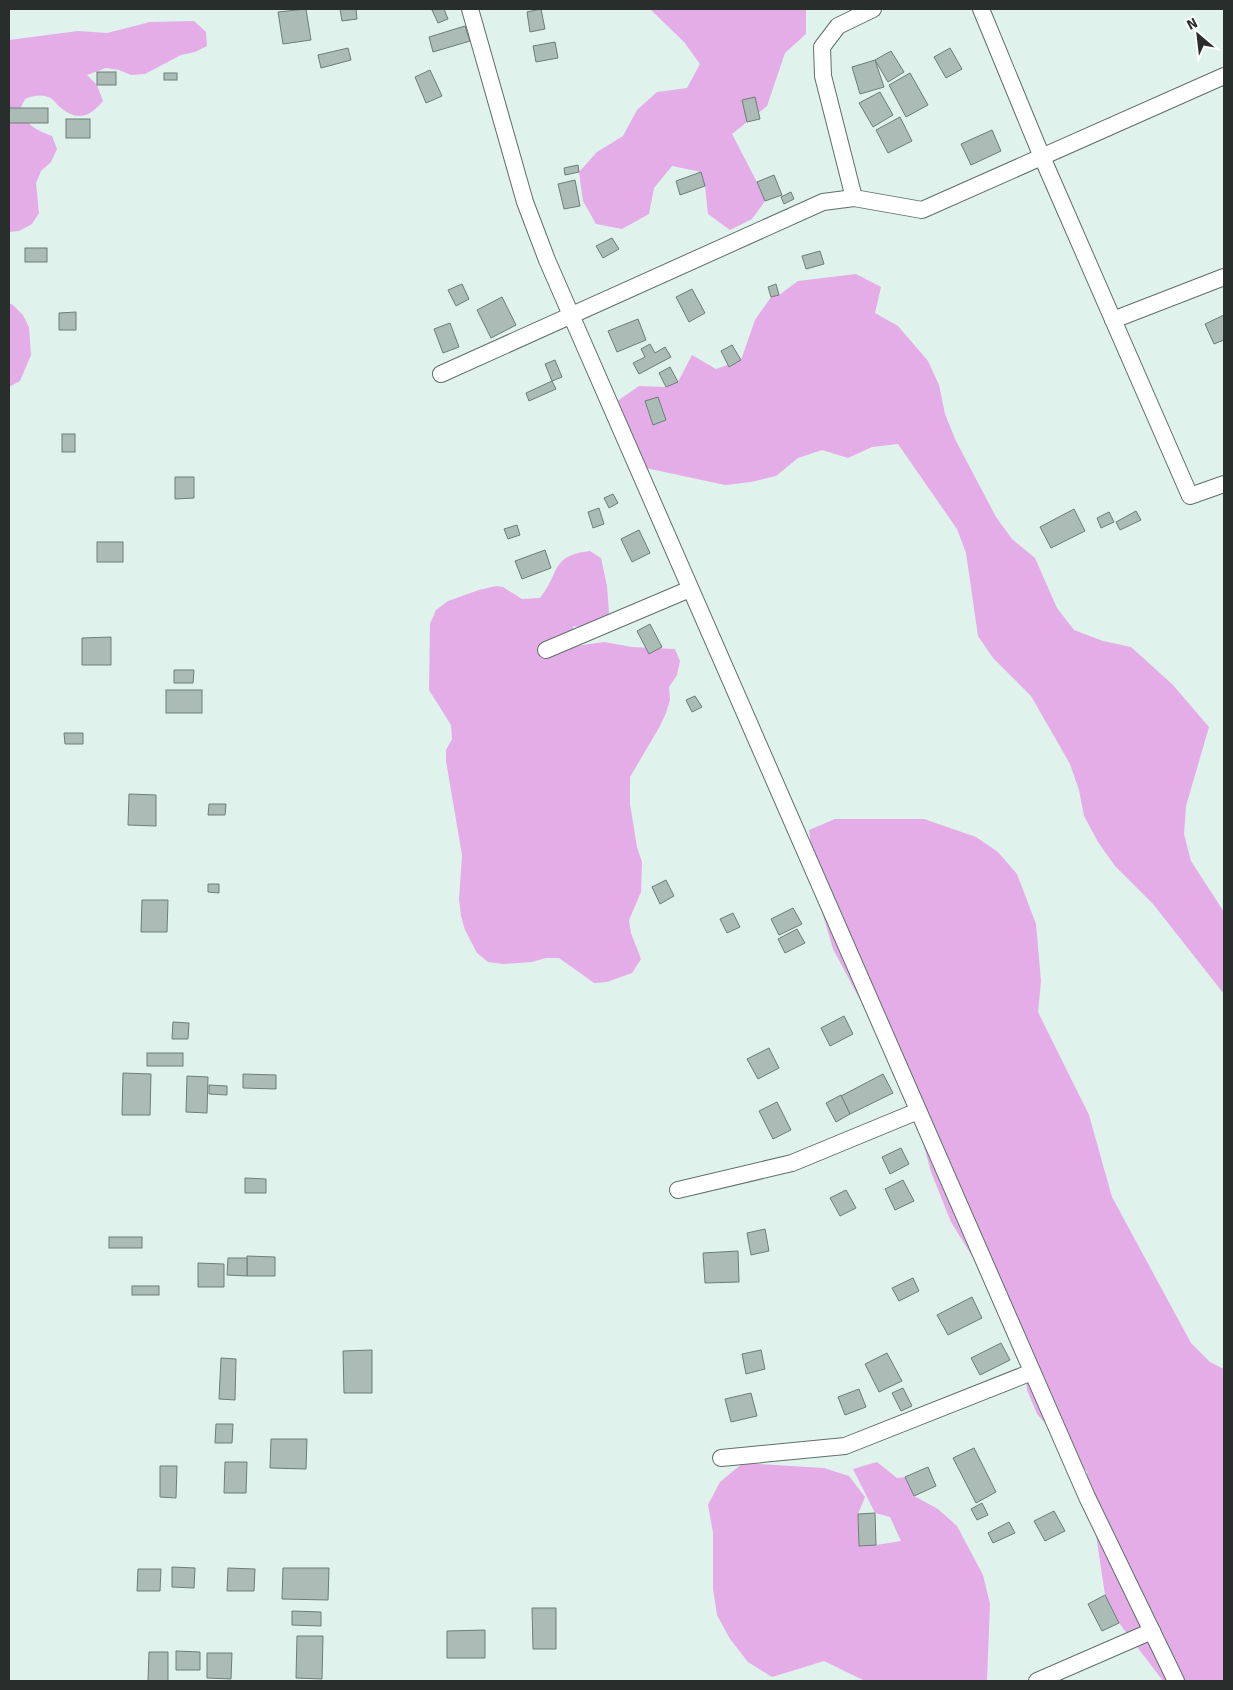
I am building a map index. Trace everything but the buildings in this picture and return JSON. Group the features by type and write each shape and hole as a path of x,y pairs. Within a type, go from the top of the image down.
{"street":[{"path":"470,9 525,202 547,260 1087,1497 1176,1681"},
{"path":"854,198 823,76 822,47 838,26 873,9"},
{"path":"981,9 1042,157 1190,496 1224,484"},
{"path":"441,374 823,202 854,198 922,210 1224,76"},
{"path":"1113,320 1224,277"},
{"path":"546,650 690,589"},
{"path":"678,1190 792,1163 918,1112"},
{"path":"721,1458 845,1446 1032,1372"},
{"path":"1037,1681 1152,1631"}],"shaded area":[{"path":"650,9 806,9 806,34 785,53 767,106 732,134 765,201 752,219 730,230 708,214 705,186 701,172 672,166 654,188 649,214 622,229 596,224 583,201 579,172 597,152 623,136 637,110 657,92 687,88 700,64 684,42"},
{"path":"194,21 206,32 207,46 195,52 181,55 145,74 131,75 119,70 106,68 87,75 97,85 103,101 88,114 83,116 72,115 45,96 25,99 19,111 33,127 52,136 57,149 51,162 41,171 36,183 39,213 32,224 19,231 9,232 9,40 78,31 107,33 150,22"},
{"path":"856,274 881,287 875,313 898,326 928,361 939,385 945,414 956,441 996,517 1012,539 1035,558 1057,608 1074,630 1103,641 1131,647 1172,684 1209,727 1186,806 1184,834 1191,861 1224,912 1224,994 1153,904 1115,866 1098,842 1084,816 1079,790 1070,764 1031,696 993,658 978,636 966,553 957,529 898,444 872,447 848,458 822,450 798,458 776,476 751,482 725,485 646,468 622,450 610,427 616,402 639,386 666,387 678,382 692,355 716,369 741,360 755,320 771,297 779,295 798,281"},
{"path":"9,303 23,315 29,327 31,355 20,381 9,387"},
{"path":"590,551 601,558 607,586 609,613 593,625 584,627 573,626 576,646 604,642 632,647 675,649 680,661 677,675 669,687 670,700 666,713 630,777 630,804 637,847 642,862 641,892 629,920 631,933 641,959 632,973 607,982 594,983 559,958 503,964 488,962 477,953 465,930 459,899 462,855 446,761 446,750 452,739 451,725 429,690 430,624 436,610 448,601 496,586 503,587 522,599 540,598 562,561 577,553"},
{"path":"835,819 924,819 976,837 998,852 1017,874 1036,924 1041,981 1038,1012 1089,1115 1112,1197 1191,1343 1210,1362 1224,1369 1224,1681 1163,1681 1119,1623 1105,1595 1094,1521 1087,1497 1087,1472 1037,1414 1027,1390 1020,1334 951,1222 931,1172 909,1092 833,949 816,891 809,830"},
{"path":"877,1462 897,1478 905,1477 914,1496 938,1509 957,1526 983,1575 990,1604 987,1681 865,1681 824,1661 772,1677 748,1662 730,1639 717,1615 713,1589 713,1533 708,1505 720,1482 743,1463 824,1468 849,1476 865,1497 858,1514 859,1545 876,1545 901,1541 890,1517 875,1513 853,1469"}]}
